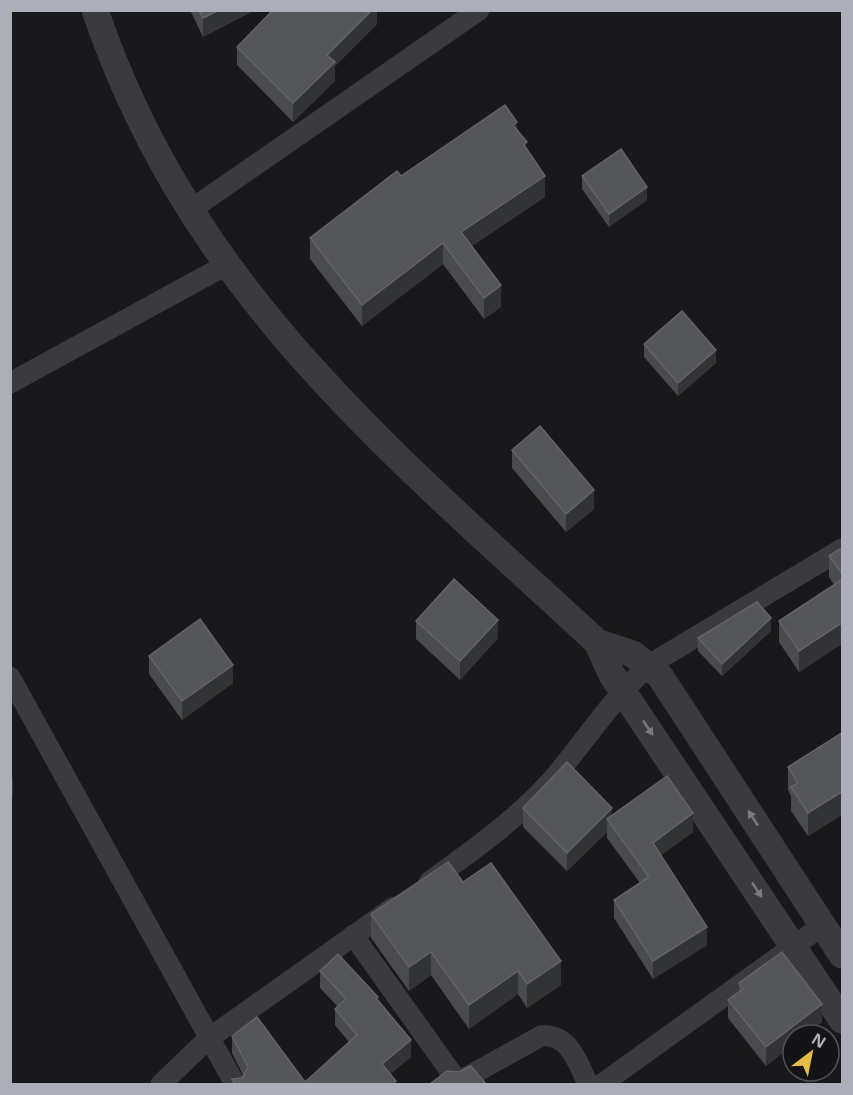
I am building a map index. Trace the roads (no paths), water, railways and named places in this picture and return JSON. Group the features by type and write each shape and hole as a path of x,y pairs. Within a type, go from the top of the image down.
{"street":[{"path":"95,10 127,95 156,154 189,211 226,265 263,314 345,407 597,642 622,690 843,1020"},
{"path":"189,211 478,10"},
{"path":"10,382 226,265"},
{"path":"161,1084 208,1039 511,821 550,781 622,690 649,665 839,558"},
{"path":"597,642 633,654 649,665 670,690 843,955"},
{"path":"10,677 208,1039 235,1084"},
{"path":"602,1084 824,925"},
{"path":"354,935 456,1083 541,1036 553,1035 567,1044 588,1084"}]}
